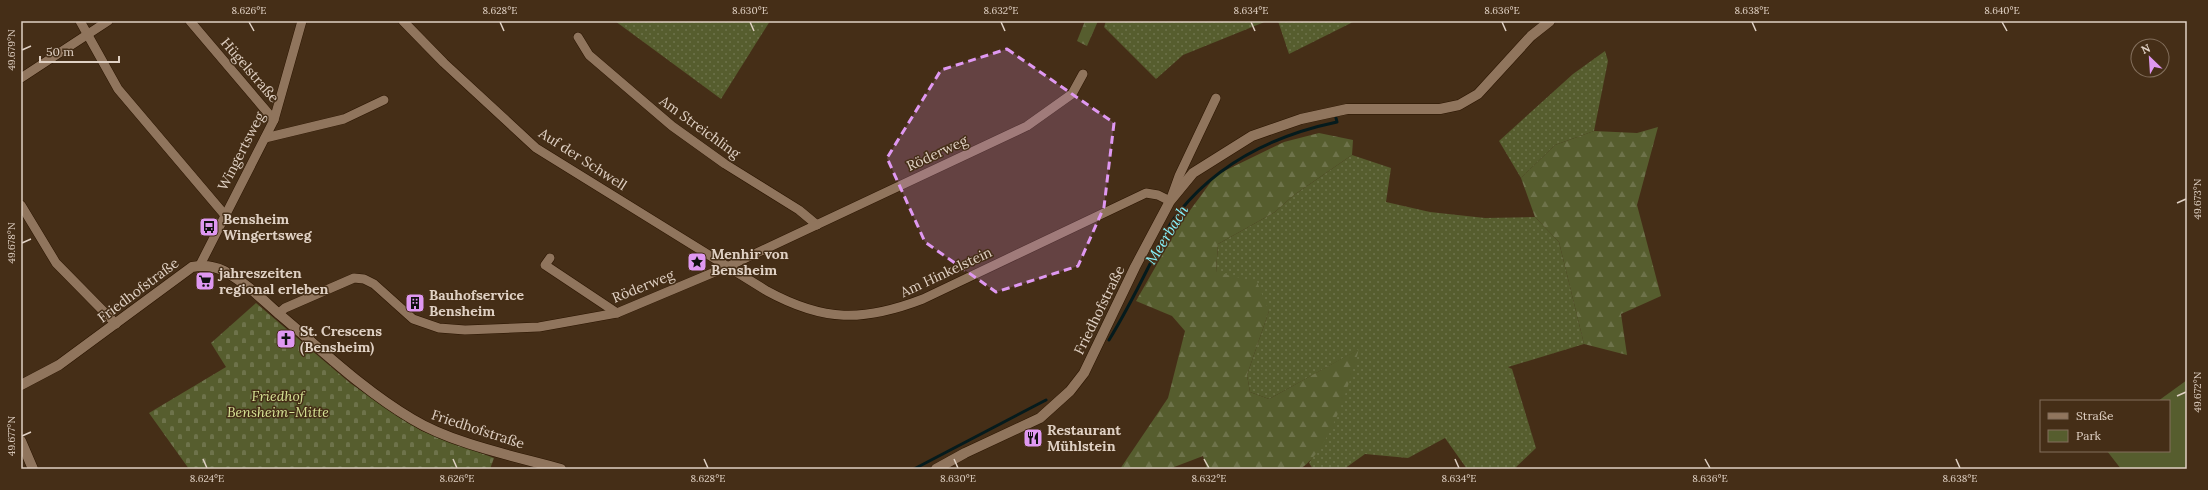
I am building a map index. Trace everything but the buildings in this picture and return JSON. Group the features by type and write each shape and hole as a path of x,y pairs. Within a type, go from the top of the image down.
{"street":[{"path":"80,21 118,89 224,214"},
{"path":"21,78 108,21"},
{"name":"Hügelstraße","path":"190,21 274,120"},
{"name":"Wingertsweg","path":"200,265 224,214 274,120 302,21"},
{"name":"Auf der Schwell","path":"403,21 444,63 536,148 729,266"},
{"path":"1170,201 1193,173 1252,136 1301,119 1347,109 1440,109 1459,105 1478,94 1530,36 1550,21"},
{"name":"Am Streichling","path":"578,37 589,55 672,126 725,164 799,210 817,225"},
{"name":"Röderweg","path":"279,313 285,308 354,278 364,279 374,284 413,319 439,328 465,330 539,328 617,313 729,266 1027,126 1072,94 1083,74"},
{"name":"Friedhofstraße","path":"936,469 965,453 1040,418 1070,391 1084,373 1135,267 1170,201 1179,176 1216,98"},
{"path":"265,138 344,119 384,100"},
{"name":"Am Hinkelstein","path":"729,266 767,291 803,308 844,316 876,314 892,311 923,299 1146,193 1158,194 1170,201"},
{"path":"21,205 56,263 116,324"},
{"path":"550,258 545,265 617,313"},
{"name":"Friedhofstraße","path":"21,385 59,365 116,324 182,273 192,267 200,265 224,271 246,286 361,384 411,419 429,429 491,450 561,469"},
{"path":"21,441 33,469"}],"highlighted area":[{"path":"1007,49 1114,123 1104,207 1078,266 996,292 925,242 887,158 941,70"}],"green space":[{"path":"615,21 770,21 721,99"},
{"path":"1085,21 1098,21 1087,46 1077,41"},
{"path":"1106,21 1267,21 1183,55 1156,79 1104,27"},
{"path":"1278,21 1355,21 1289,54"},
{"path":"1605,51 1608,61 1594,131 1555,145 1521,178 1499,141 1573,74"},
{"path":"1658,127 1637,205 1661,296 1621,314 1627,355 1584,344 1559,242 1535,217 1521,178 1555,145 1594,131 1637,133"},
{"path":"1319,133 1353,140 1352,155 1294,195 1275,212 1218,244 1216,272 1257,282 1269,311 1247,375 1250,392 1269,399 1359,349 1350,380 1330,432 1311,460 1300,469 1207,469 1203,456 1169,469 1120,469 1168,398 1185,331 1172,316 1136,301 1180,224 1216,175 1284,142"},
{"path":"1352,155 1391,168 1386,202 1430,212 1485,218 1535,217 1559,242 1584,344 1508,367 1512,369 1536,448 1514,469 1467,469 1445,438 1408,458 1365,454 1344,469 1313,469 1309,463 1332,422 1358,350 1269,399 1250,392 1247,375 1269,311 1216,273 1218,244 1275,212 1294,195"},
{"name":"Friedhof Bensheim-Mitte","path":"256,303 350,383 407,422 422,431 494,458 490,469 189,469 149,413 226,367 211,343"},
{"path":"2187,380 2187,469 2121,469 2108,452 2170,452 2170,400 2159,400"}],"waterway":[{"name":"Meerbach","path":"1109,340 1174,218 1195,194 1212,178 1250,153 1292,134 1337,122 1336,118"},
{"name":"Meerbach","path":"914,469 1046,400"}],"place":[{"name":"Bensheim Wingertsweg","path":"209,227"},
{"name":"Menhir von Bensheim","path":"697,262"},
{"name":"jahreszeiten regional erleben","path":"205,281"},
{"name":"Bauhofservice Bensheim","path":"415,303"},
{"name":"St. Crescens (Bensheim)","path":"286,339"},
{"name":"Restaurant Mühlstein","path":"1033,438"}]}
